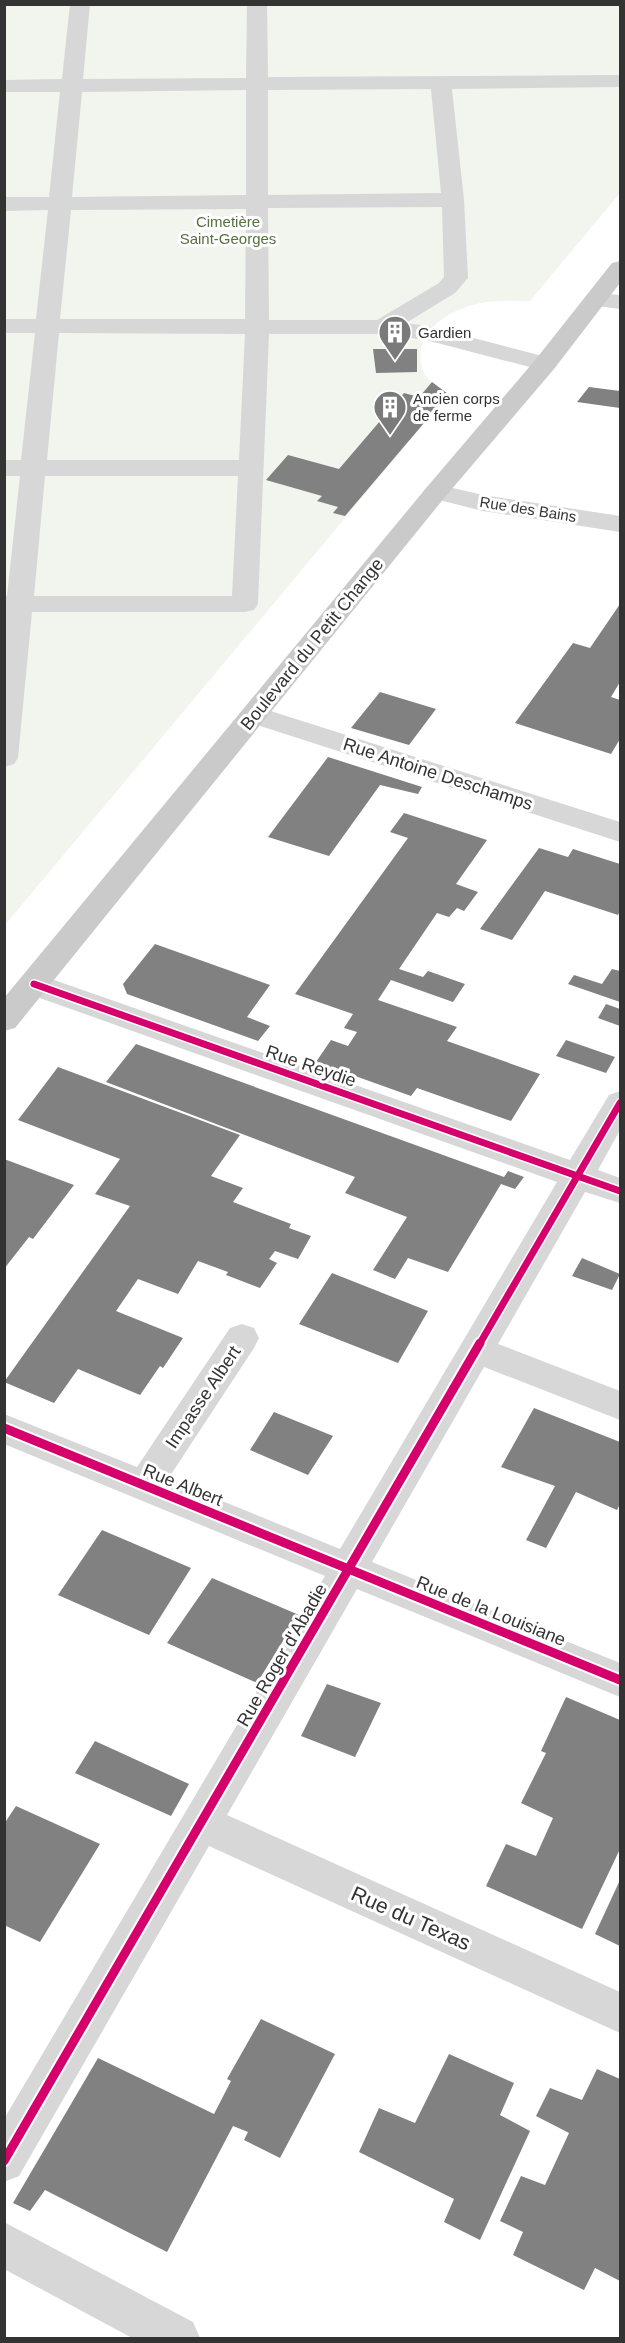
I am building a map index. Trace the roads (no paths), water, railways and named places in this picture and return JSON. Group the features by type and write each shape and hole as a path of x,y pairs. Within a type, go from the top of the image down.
{"main road":[{"name":"Boulevard du Petit Change","path":"4,1020 436,492 545,364 609,301 621,268"}],"street":[{"path":"4,758 12,604 33,468 80,4"},
{"path":"12,604 245,604 257,328 257,4"},
{"path":"4,86 621,81"},
{"path":"382,327 447,288 456,278 453,200 441,83"},
{"path":"4,204 453,200"},
{"path":"4,326 382,327 427,333 545,364"},
{"path":"4,468 252,468"},
{"name":"Rue des Bains","path":"436,492 483,503 621,524"},
{"name":"Rue Antoine Deschamps","path":"255,715 621,832"},
{"name":"Rue Reydie","path":"34,984 621,1191"},
{"name":"Rue Roger d'Abadie","path":"4,2160 621,1103"},
{"name":"Impasse Albert","path":"144,1485 242,1338"},
{"path":"477,1350 621,1406"},
{"name":"Rue Albert","path":"4,1428 349,1569"},
{"name":"Rue de la Louisiane","path":"349,1569 621,1680"},
{"name":"Rue du Texas","path":"201,1823 621,2013"},
{"path":"4,2244 177,2338"}],"place":[{"name":"Gardien","path":"395,361"},
{"name":"Ancien corps de ferme","path":"390,436"}],"park label":[{"name":"Cimetière Saint-Georges","path":"228,230"}]}
